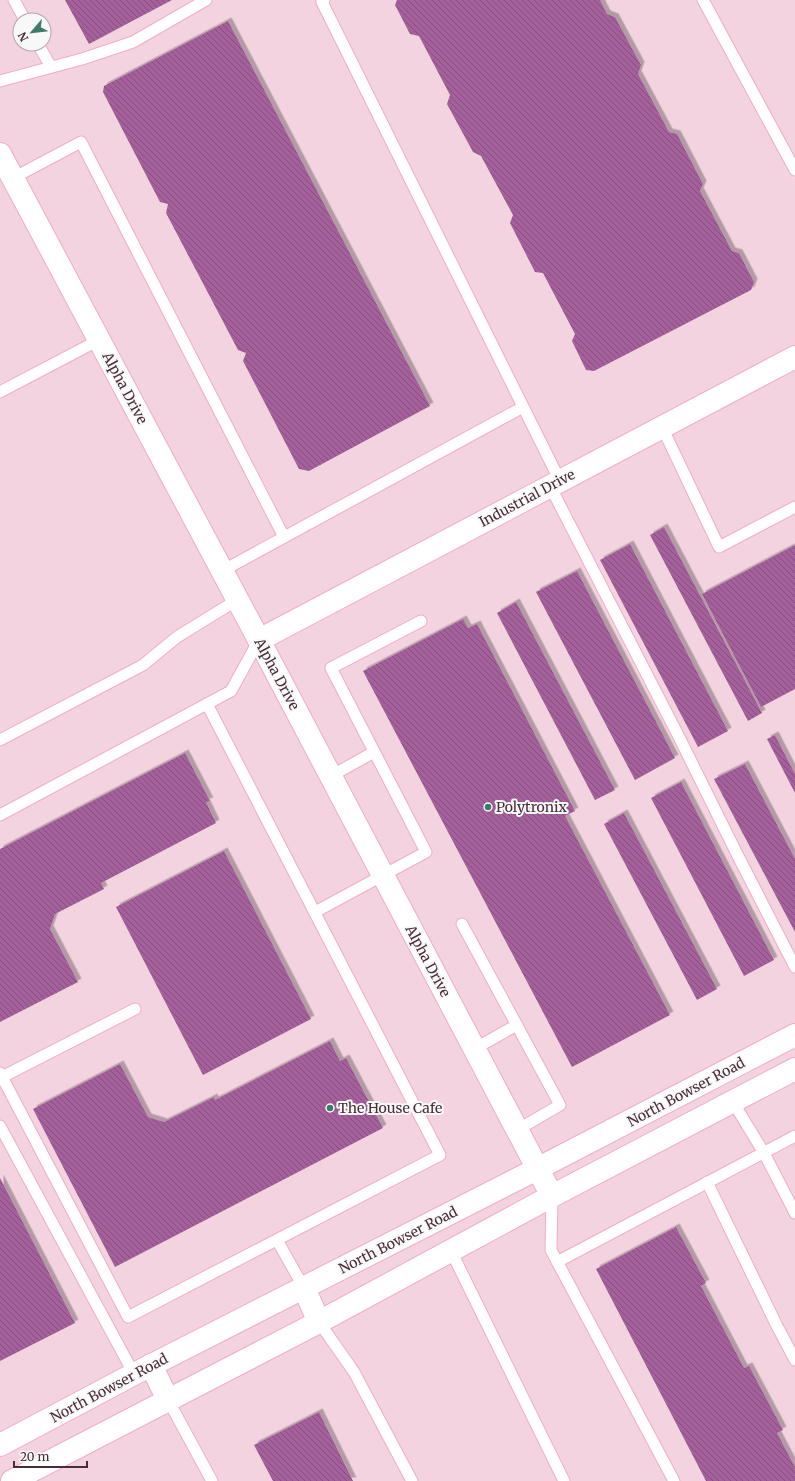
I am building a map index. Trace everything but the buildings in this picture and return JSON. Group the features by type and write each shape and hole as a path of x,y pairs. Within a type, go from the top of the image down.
{"street":[{"name":"Alpha Drive","path":"5,166 259,640 552,1196"},
{"name":"Industrial Drive","path":"259,640 795,357"},
{"name":"North Bowser Road","path":"0,1445 142,1370 537,1169 795,1035"},
{"path":"13,1481 320,1322 552,1196 795,1069"},
{"path":"304,1288 320,1322"},
{"path":"142,1370 168,1400"}],"lane":[{"path":"14,0 21,12"},
{"path":"0,80 82,59 133,42 206,0"},
{"path":"324,0 322,2 523,407 555,484 737,854 795,967"},
{"path":"703,0 795,170"},
{"path":"43,52 51,67"},
{"path":"5,166 81,142 284,537"},
{"path":"0,392 99,340"},
{"path":"222,571 523,407"},
{"path":"662,427 719,547 795,507"},
{"path":"0,740 144,665 177,637 237,600"},
{"path":"315,912 382,874 426,852 331,668 420,621"},
{"path":"0,815 231,691 259,640"},
{"path":"135,1009 1,1075 128,1317 440,1154 207,704"},
{"path":"331,776 374,752"},
{"path":"462,924 560,1105 517,1130"},
{"path":"474,1049 516,1025"},
{"path":"733,1102 764,1153 795,1213"},
{"path":"0,1126 142,1370"},
{"path":"557,1262 795,1136"},
{"path":"707,1182 795,1360"},
{"path":"552,1196 551,1250 674,1481"},
{"path":"277,1240 304,1288"},
{"path":"451,1251 564,1481"},
{"path":"320,1322 354,1372 412,1481"},
{"path":"168,1400 212,1481"}],"shaded area":[{"path":"0,0 795,0 795,1481 0,1481"}],"place":[{"name":"Polytronix","path":"488,807"},
{"name":"The House Cafe","path":"330,1108"}]}
